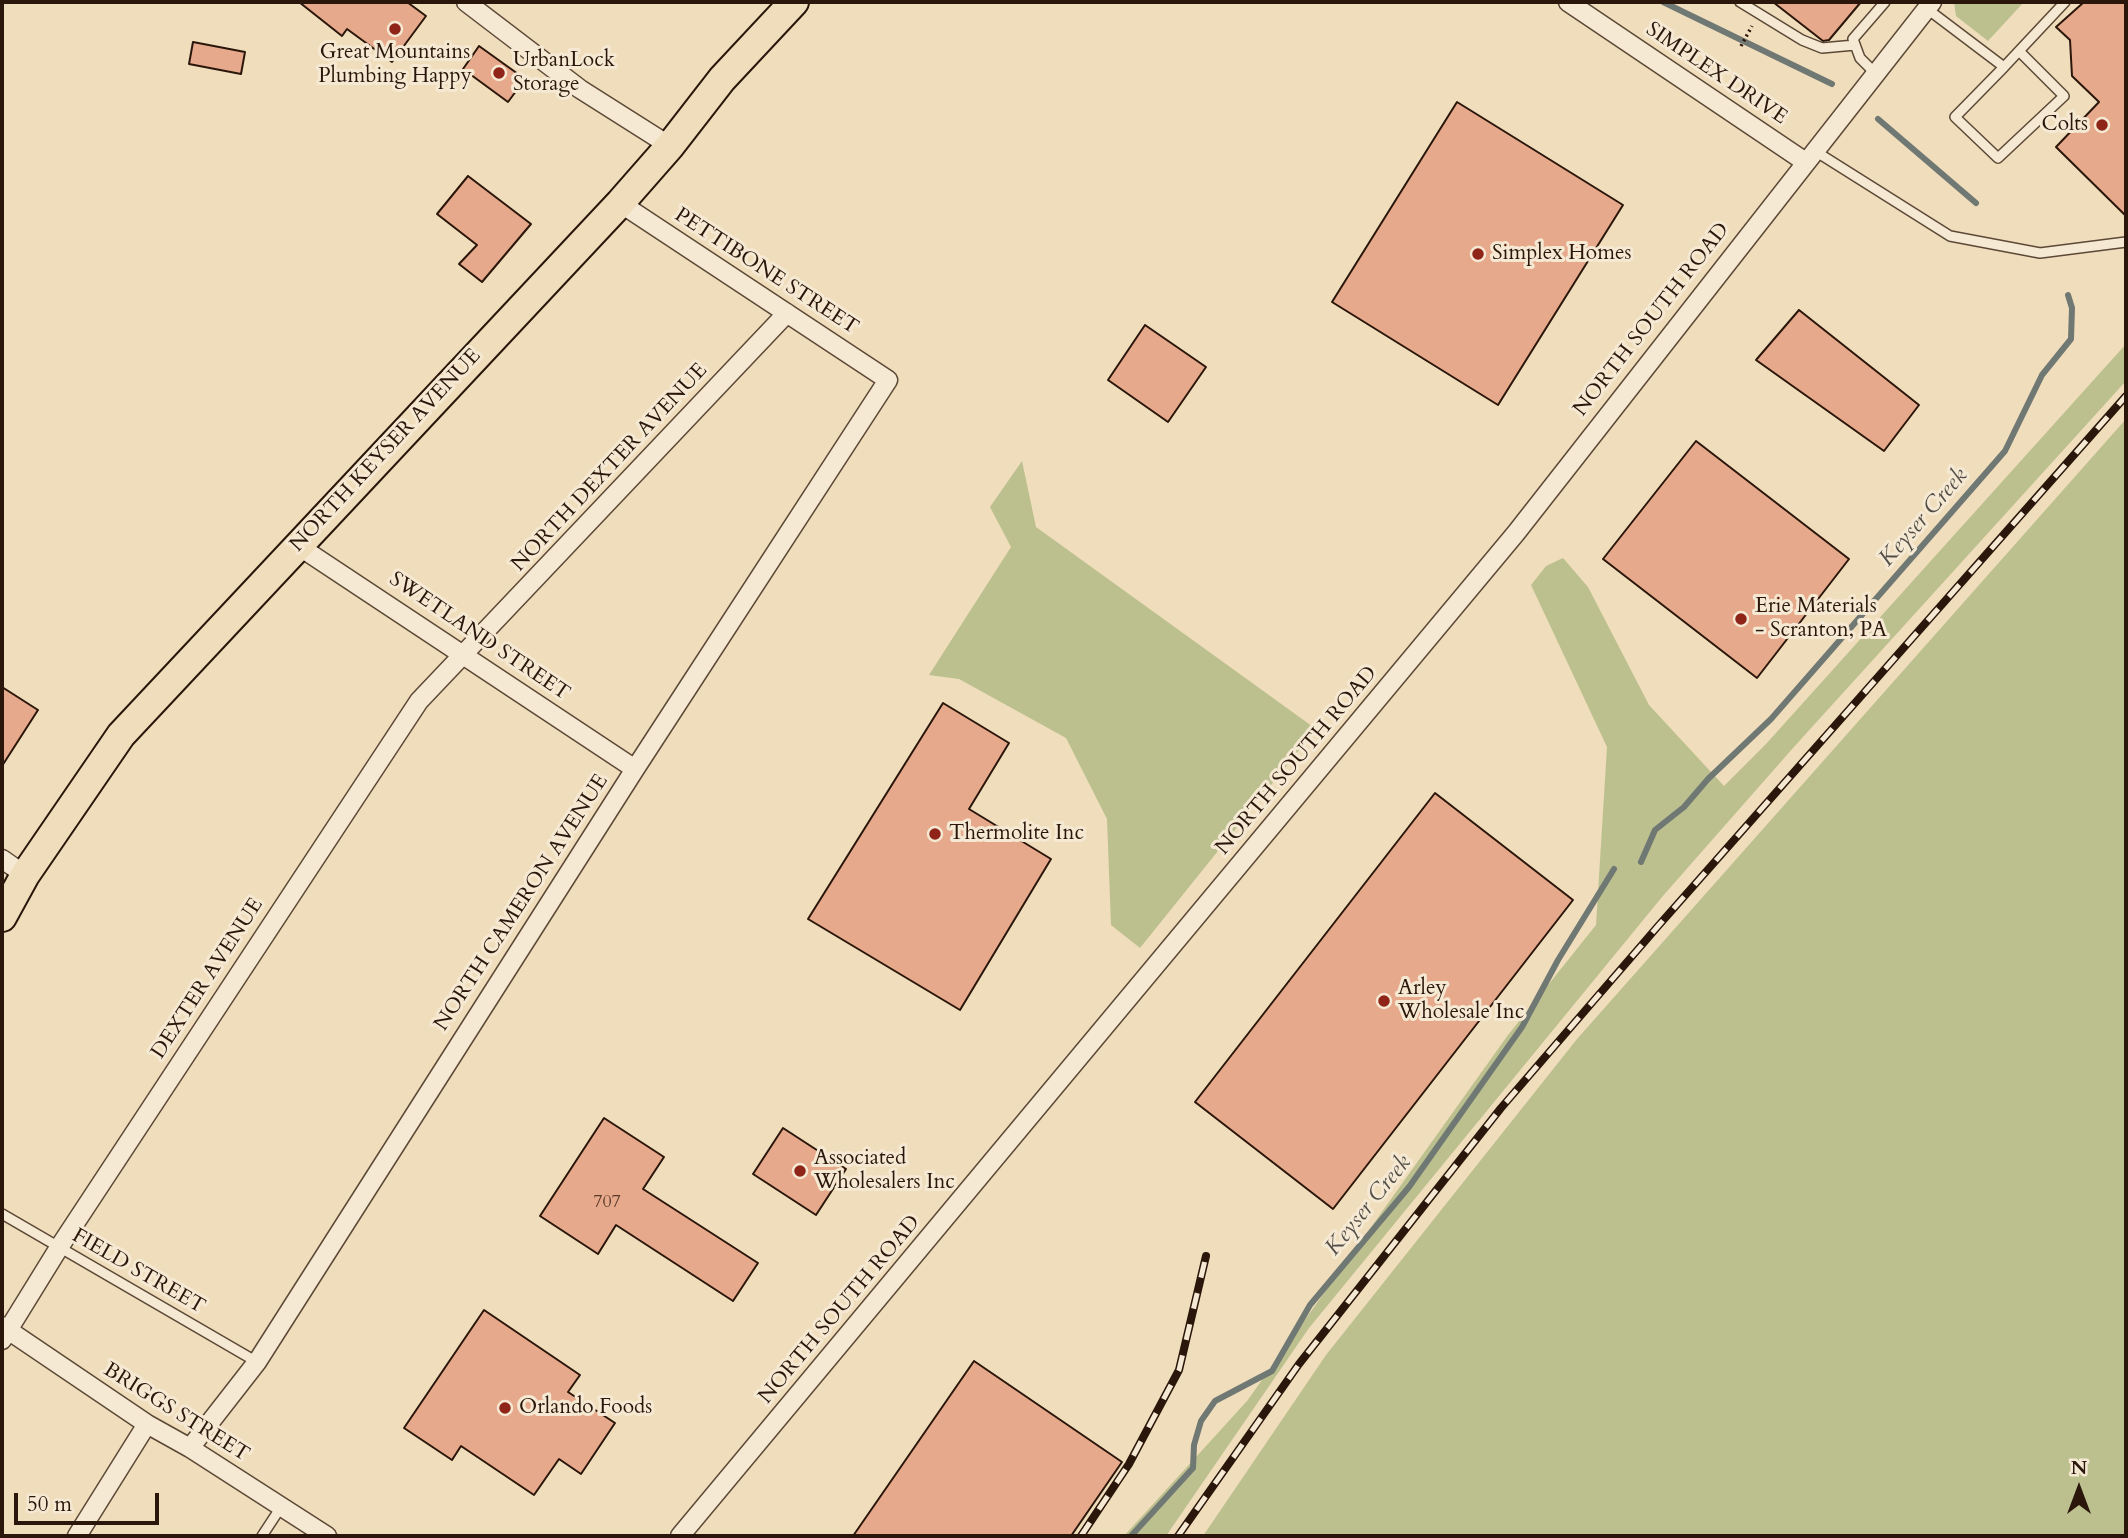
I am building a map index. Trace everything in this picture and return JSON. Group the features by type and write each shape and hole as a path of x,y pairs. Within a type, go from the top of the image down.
{"main road":[{"name":"NORTH KEYSER AVENUE","path":"2,917 25,875 121,735 620,203 670,146 722,79 794,2"}],"street":[{"path":"466,2 580,89 670,146"},
{"name":"SIMPLEX DRIVE","path":"1568,2 1809,156"},
{"name":"NORTH SOUTH ROAD","path":"680,1536 1507,544 1929,5"},
{"name":"PETTIBONE STREET","path":"620,203 888,380"},
{"name":"NORTH DEXTER AVENUE","path":"466,654 787,313"},
{"name":"NORTH CAMERON AVENUE","path":"190,1448 257,1362 635,769 888,380"},
{"name":"SWETLAND STREET","path":"297,545 466,654 635,769"},
{"name":"DEXTER AVENUE","path":"4,1332 419,701 466,654"},
{"path":"2,859 25,875"},
{"name":"BRIGGS STREET","path":"4,1332 327,1536"},
{"path":"77,1536 147,1424"}],"lane":[{"path":"1740,2 1802,40 1822,48 1855,45"},
{"path":"1875,72 1860,58 1853,39 1885,2"},
{"path":"2019,51 2064,96 1998,158 1955,117 2065,2"},
{"path":"1929,5 2004,67"},
{"path":"1809,156 1950,236 2040,253 2126,242"},
{"name":"FIELD STREET","path":"2,1214 257,1362"},
{"path":"262,1536 281,1507"}],"path":[{"path":"1741,46 1752,27"}],"green space":[{"path":"1954,2 2024,2 1988,41 1956,16"},
{"path":"2126,344 2126,381 1793,748 1662,897 1309,1328 1166,1536 1124,1536 1247,1401 1508,1035 1596,925 1607,747 1531,585 1546,566 1563,558 1588,587 1649,705 1724,786 1766,744"},
{"path":"2126,419 2126,1536 1203,1536 1326,1355 1577,1039"},
{"path":"1022,461 1036,527 1316,729 1140,948 1111,925 1107,819 1066,738 959,679 929,675 1011,547 990,507"}],"building":[{"path":"299,2 407,2 426,16 392,62 347,29 342,36"},
{"path":"1773,2 1861,2 1829,40 1823,41"},
{"name":"Colts","path":"2084,2 2126,2 2126,216 2056,147 2099,102 2072,76 2070,40 2056,27"},
{"path":"193,42 245,52 241,74 189,64"},
{"path":"479,46 525,79 508,102 463,69"},
{"name":"Simplex Homes","path":"1457,102 1623,205 1498,405 1332,302"},
{"path":"468,176 531,224 482,282 459,264 477,245 437,214"},
{"path":"1799,310 1919,405 1884,451 1756,360"},
{"path":"1145,325 1206,367 1168,422 1108,380"},
{"name":"Erie Materials - Scranton, PA","path":"1696,441 1849,559 1757,678 1603,559"},
{"path":"2,687 38,710 2,766"},
{"name":"Thermolite Inc","path":"943,703 1009,743 969,809 1051,859 960,1010 808,919"},
{"name":"Arley Wholesale Inc","path":"1435,793 1573,900 1333,1209 1195,1102"},
{"path":"604,1118 664,1157 643,1189 758,1263 733,1301 616,1225 598,1254 540,1216"},
{"name":"Associated Wholesalers Inc","path":"783,1128 846,1169 816,1215 753,1174"},
{"name":"Orlando Foods","path":"484,1310 580,1375 568,1392 615,1423 581,1474 559,1459 534,1495 461,1446 452,1460 404,1428"},
{"path":"974,1361 1122,1462 1071,1536 853,1536"}],"waterway":[{"name":"Keyser Creek","path":"1663,2 1832,84"},
{"name":"Keyser Creek","path":"1878,119 1976,203"},
{"name":"Keyser Creek","path":"1641,862 1655,830 1684,807 1708,779 1771,719 2005,451 2042,375 2071,339 2072,308 2068,295"},
{"name":"Keyser Creek","path":"1131,1536 1193,1468 1194,1445 1201,1421 1215,1401 1272,1371 1310,1305 1409,1187 1522,1027 1558,960 1614,869"}],"railway":[{"path":"1178,1536 1299,1364 1501,1108 2126,396"},
{"path":"1081,1536 1129,1464 1179,1370 1206,1256"}],"place":[{"name":"Great Mountains Plumbing Happy","path":"395,29"},
{"name":"UrbanLock Storage","path":"499,73"},
{"name":"Colts","path":"2102,125"},
{"name":"Simplex Homes","path":"1478,254"},
{"name":"Erie Materials - Scranton, PA","path":"1741,619"},
{"name":"Thermolite Inc","path":"935,834"},
{"name":"Arley Wholesale Inc","path":"1384,1001"},
{"name":"Associated Wholesalers Inc","path":"800,1171"},
{"name":"Orlando Foods","path":"505,1408"}]}
